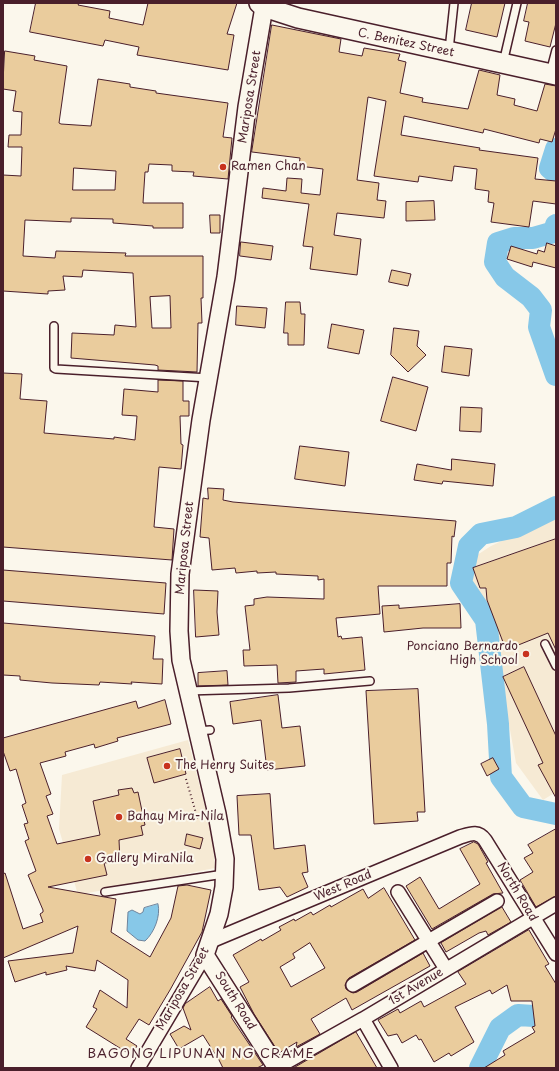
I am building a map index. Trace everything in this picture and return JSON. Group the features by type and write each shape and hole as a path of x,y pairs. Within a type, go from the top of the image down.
{"main road":[{"name":"C. Benitez Street","path":"261,5 313,22 553,74"}],"street":[{"name":"Mariposa Street","path":"138,1068 208,948 219,914 224,874 225,859 203,731 187,691 180,660 180,574 201,420 226,277 261,5"},
{"name":"North Road","path":"476,833 482,835 532,918 556,954"},
{"name":"West Road","path":"208,948 460,837 476,833"},
{"path":"398,892 446,969"},
{"path":"353,986 497,901"},
{"name":"1st Avenue","path":"276,1068 556,904"},
{"name":"South Road","path":"208,948 276,1068"},
{"path":"362,1019 391,1068"}],"lane":[{"path":"449,52 454,3"},
{"path":"503,63 517,3"},
{"path":"553,74 556,50"},
{"path":"54,326 54,368 56,370 209,378"},
{"path":"545,644 556,666"},
{"path":"187,691 289,688 370,681"},
{"path":"105,892 224,874"}],"path":[{"path":"186,779 198,820"}],"shaded area":[{"name":"Ponciano Bernardo High School","path":"556,515 556,792 543,800 516,763 492,630 483,601 475,596 467,574 471,559 491,546"},
{"path":"188,740 212,834 215,868 78,895 59,829 62,775"}],"water":[{"path":"158,904 158,919 154,929 145,941 138,940 127,931 128,912 132,910 140,914 143,912 144,908"}],"building":[{"path":"36,3 79,3 78,5 110,11 109,18 143,25 148,3 237,3 227,34 234,35 228,70 137,55 139,47 105,40 103,46 30,32"},
{"path":"472,3 505,3 497,37 466,30"},
{"path":"528,3 556,3 556,23 550,47 525,41 529,22 524,21"},
{"path":"272,25 341,39 339,52 362,56 364,48 400,54 398,60 406,62 400,93 423,98 422,102 468,109 479,70 500,75 497,95 515,99 514,105 537,111 545,84 556,86 556,129 552,142 540,139 539,143 484,129 483,133 404,116 401,135 480,148 479,150 538,158 535,179 556,181 556,204 533,201 529,227 491,222 494,203 488,202 489,191 475,189 477,169 454,166 452,181 419,176 418,182 374,176 386,101 368,97 357,180 379,183 377,200 386,201 384,218 337,213 334,235 361,239 357,275 310,269 313,247 303,246 309,204 262,198 263,188 286,191 287,178 302,179 301,193 320,195 323,169 299,166 300,158 252,152"},
{"path":"5,51 35,56 34,60 67,66 59,123 61,124 91,126 98,79 130,84 130,87 156,91 156,93 228,103 223,137 232,138 228,179 193,176 194,172 172,171 172,165 149,164 148,172 145,172 143,203 183,203 183,228 153,228 153,226 113,223 113,219 71,218 71,222 25,220 23,256 55,258 56,251 126,253 125,256 203,256 203,298 201,298 202,323 198,323 197,372 158,370 158,366 155,365 71,358 72,333 114,335 115,325 136,327 133,273 83,270 82,277 63,276 65,290 48,291 48,294 3,291 3,175 21,176 22,147 8,147 9,135 21,135 22,112 13,111 16,91 3,89","holes":["74,168 116,171 115,190 73,190","170,296 171,328 152,328 150,297"]},
{"path":"434,201 435,220 406,221 406,202"},
{"path":"210,215 220,215 220,233 211,233"},
{"path":"241,242 273,246 271,260 240,256"},
{"path":"547,243 556,246 556,268 533,262 532,267 507,259 511,246 537,254 538,250 544,252"},
{"path":"392,270 411,274 408,286 389,282"},
{"path":"286,302 300,302 301,314 305,314 304,345 288,345 288,333 284,333"},
{"path":"237,306 267,308 265,328 236,325"},
{"path":"332,324 364,330 359,354 328,348"},
{"path":"394,328 419,331 417,346 426,355 408,372 391,355"},
{"path":"445,346 472,349 469,376 442,372"},
{"path":"3,373 22,374 20,399 47,401 44,433 114,439 114,437 135,440 137,416 122,415 124,389 158,392 158,380 183,381 183,401 189,401 189,416 180,416 181,444 183,445 181,469 159,467 154,527 174,529 172,560 3,547"},
{"path":"393,377 428,387 416,431 381,421"},
{"path":"461,407 482,408 481,432 460,431"},
{"path":"300,446 349,452 345,486 295,479"},
{"path":"452,459 495,464 493,486 443,481 442,484 414,480 417,464 451,470"},
{"path":"208,488 224,489 223,500 233,502 456,521 454,537 452,536 451,563 447,563 447,586 378,586 380,614 336,618 338,637 341,636 342,639 362,637 365,670 324,674 324,669 296,671 296,682 278,683 277,665 244,666 243,650 250,650 245,606 254,605 254,599 267,597 324,599 324,579 318,580 318,576 276,574 276,572 257,573 257,571 236,573 235,568 212,570 209,538 200,537 203,498 208,499"},
{"path":"556,539 556,650 548,633 506,650 487,600 486,588 480,588 473,568"},
{"path":"3,570 166,583 164,614 3,601"},
{"path":"194,590 218,591 217,612 219,635 196,637"},
{"path":"460,604 461,628 423,628 384,632 382,606 399,605 399,608"},
{"path":"3,623 155,636 153,659 163,659 162,684 131,682 132,684 100,682 99,685 52,683 20,680 20,676 3,675"},
{"path":"524,667 556,736 556,798 538,765 543,763 503,677"},
{"path":"227,671 228,685 198,686 198,673"},
{"path":"418,689 425,812 417,812 418,821 374,824 366,691"},
{"path":"278,695 282,728 300,726 305,766 267,770 261,720 233,724 230,702"},
{"path":"165,700 171,724 117,738 118,741 95,748 94,744 65,752 66,756 40,763 51,794 46,796 53,814 47,816 57,844 100,835 93,801 119,795 118,790 132,788 134,793 138,792 145,825 141,826 143,835 119,840 120,861 104,863 107,875 48,887 116,899 111,932 150,957 171,918 178,886 187,885 211,890 202,932 170,990 149,1025 139,1019 126,1039 137,1046 131,1055 86,1027 97,1009 93,1007 100,990 127,1008 128,980 97,960 95,971 66,966 67,970 46,975 46,972 15,982 8,961 73,953 78,926 3,958 3,874 5,873 23,929 43,922 40,914 43,910 28,875 36,871 25,841 29,839 24,824 28,823 22,805 26,803 16,769 10,771 3,751 3,738 136,701 138,708"},
{"name":"The Henry Suites","path":"180,749 186,774 154,783 147,758"},
{"path":"493,758 499,769 487,776 481,764"},
{"path":"270,794 274,849 305,845 308,872 302,873 308,887 287,897 280,887 259,890 251,835 239,835 237,796"},
{"path":"556,829 556,896 536,907 520,880 533,872 524,858 533,853 528,845"},
{"path":"187,834 203,838 200,849 185,845"},
{"path":"474,842 478,844 488,862 486,863 503,893 493,894 432,929 406,886 420,877 439,909 480,884 460,849"},
{"path":"384,888 415,940 349,978 345,985 346,989 353,993 357,992 423,953 430,966 352,1010 346,998 311,1019 320,1034 296,1047 297,1042 279,1053 254,1014 240,987 249,982 233,955 261,939 262,941 281,930 279,927 294,919 295,921 311,912 313,915 330,905 331,907 363,889 368,898","holes":["310,943 325,968 291,987 280,967 295,958 293,954"]},
{"path":"502,907 511,922 488,935 486,931 479,933 446,952 441,943"},
{"path":"529,930 549,964 545,966 556,984 556,1068 484,1068 505,1055 503,1051 535,1032 532,1027 535,1026 532,1001 511,1001 507,985 492,994 490,990 455,1007 474,1042 451,1056 449,1053 434,1062 421,1039 419,1040 416,1035 402,1043 397,1034 388,1036 378,1020 398,1009 400,1013 421,1001 424,1007 466,984 458,972"},
{"path":"210,987 218,1001 221,999 232,1016 231,1017 263,1065 257,1068 223,1068 216,1054 203,1035 179,1049 170,1034 184,1026 191,1030 183,1008 185,1004"},
{"path":"356,1032 377,1068 293,1068"}],"waterway":[{"path":"556,149 550,168 556,173"},
{"path":"556,225 554,232 533,238 514,238 498,243 495,262 505,277 531,297 541,310 539,327 556,375"},
{"path":"556,507 516,527 481,534 469,546 461,583 486,620 498,724 501,777 523,807 556,814"},
{"path":"480,1068 500,1028 518,1015 556,1016"}],"place":[{"name":"Ramen Chan","path":"223,167"},
{"name":"Ponciano Bernardo High School","path":"526,654"},
{"name":"The Henry Suites","path":"167,766"},
{"name":"Bahay Mira-Nila","path":"119,817"},
{"name":"Gallery MiraNila","path":"88,859"}],"district":[{"name":"BAGONG LIPUNAN NG CRAME","path":"201,1054"}]}
